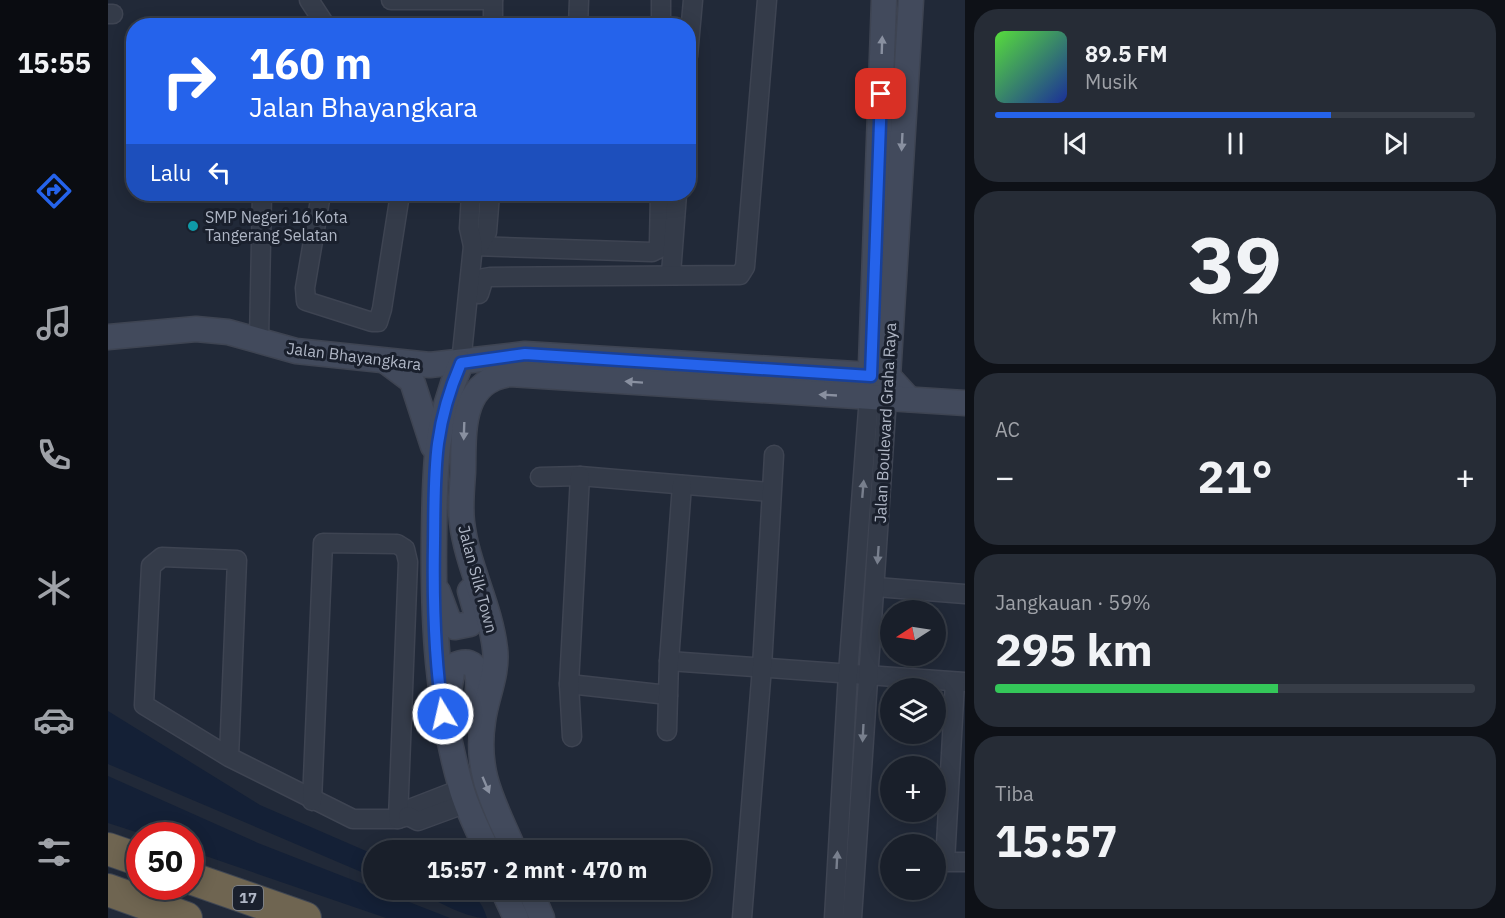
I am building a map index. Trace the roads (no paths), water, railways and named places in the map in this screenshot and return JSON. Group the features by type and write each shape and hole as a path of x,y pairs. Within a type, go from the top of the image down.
{"highway":[{"path":"108,849 126,855"},
{"name":"17","path":"204,883 305,918"},
{"path":"108,890 186,918"}],"main road":[{"name":"Jalan Boulevard Graha Raya","path":"884,0 885,389"},
{"name":"Jalan Boulevard Graha Raya","path":"885,389 911,0"},
{"name":"Jalan Bhayangkara","path":"108,337 196,329 228,332 296,351 388,363 430,365 461,363 525,354 885,389"},
{"path":"388,363 412,381 435,454"},
{"name":"Jalan Silk Town","path":"461,363 444,407 435,454 434,579 438,681 446,730 464,796 483,840"},
{"name":"Jalan Silk Town","path":"510,840 482,774 480,740 495,654 492,622 471,564 462,522 464,420 472,400 489,380 510,374 885,389"},
{"path":"885,389 965,403"},
{"path":"434,579 448,619 455,627 470,624 476,612 470,595 471,564"},
{"path":"446,730 448,682 453,666 461,662 469,663 476,670 480,681 474,712 480,740"},
{"path":"508,900 516,918"},
{"path":"534,900 542,918"}],"street":[{"path":"309,0 321,18"},
{"path":"391,0 493,0 493,18"},
{"path":"578,18 579,0"},
{"path":"661,0 661,18"},
{"path":"691,18 693,0"},
{"path":"478,294 480,283 484,278 490,277 740,275 745,267 767,0"},
{"path":"259,340 262,201"},
{"path":"320,201 306,301 378,322 399,201"},
{"path":"461,363 476,246 469,228 471,201 490,201 487,232 476,246"},
{"path":"476,246 652,252 658,249 659,243 660,201"},
{"path":"671,274 676,201"},
{"name":"Jalan Boulevard Graha Raya","path":"852,918 867,675 876,587 885,389"},
{"name":"Jalan Boulevard Graha Raya","path":"834,918 848,672 885,389"},
{"path":"742,918 762,667 774,455"},
{"path":"540,477 580,476 771,492"},
{"path":"572,737 569,684 580,476"},
{"path":"667,731 669,662 682,485"},
{"path":"312,801 323,543 397,544 405,549 408,562 403,818"},
{"path":"229,757 237,560 162,557 151,566 144,705 229,757 312,801 352,819 403,818 418,821 464,796"},
{"path":"876,587 965,594"},
{"path":"669,662 848,672 960,682 944,834"},
{"path":"569,684 668,695"},
{"path":"946,862 965,862"}],"water":[{"path":"108,711 260,805 363,850 363,873 108,764"},
{"path":"108,776 258,843 363,884 363,900 404,900 450,918 386,918 204,855 204,822 126,822 126,829 108,823"},
{"path":"433,900 477,900 487,918 468,915"}],"place":[{"name":"SMP Negeri 16 Kota Tangerang Selatan","path":"193,226"}]}
